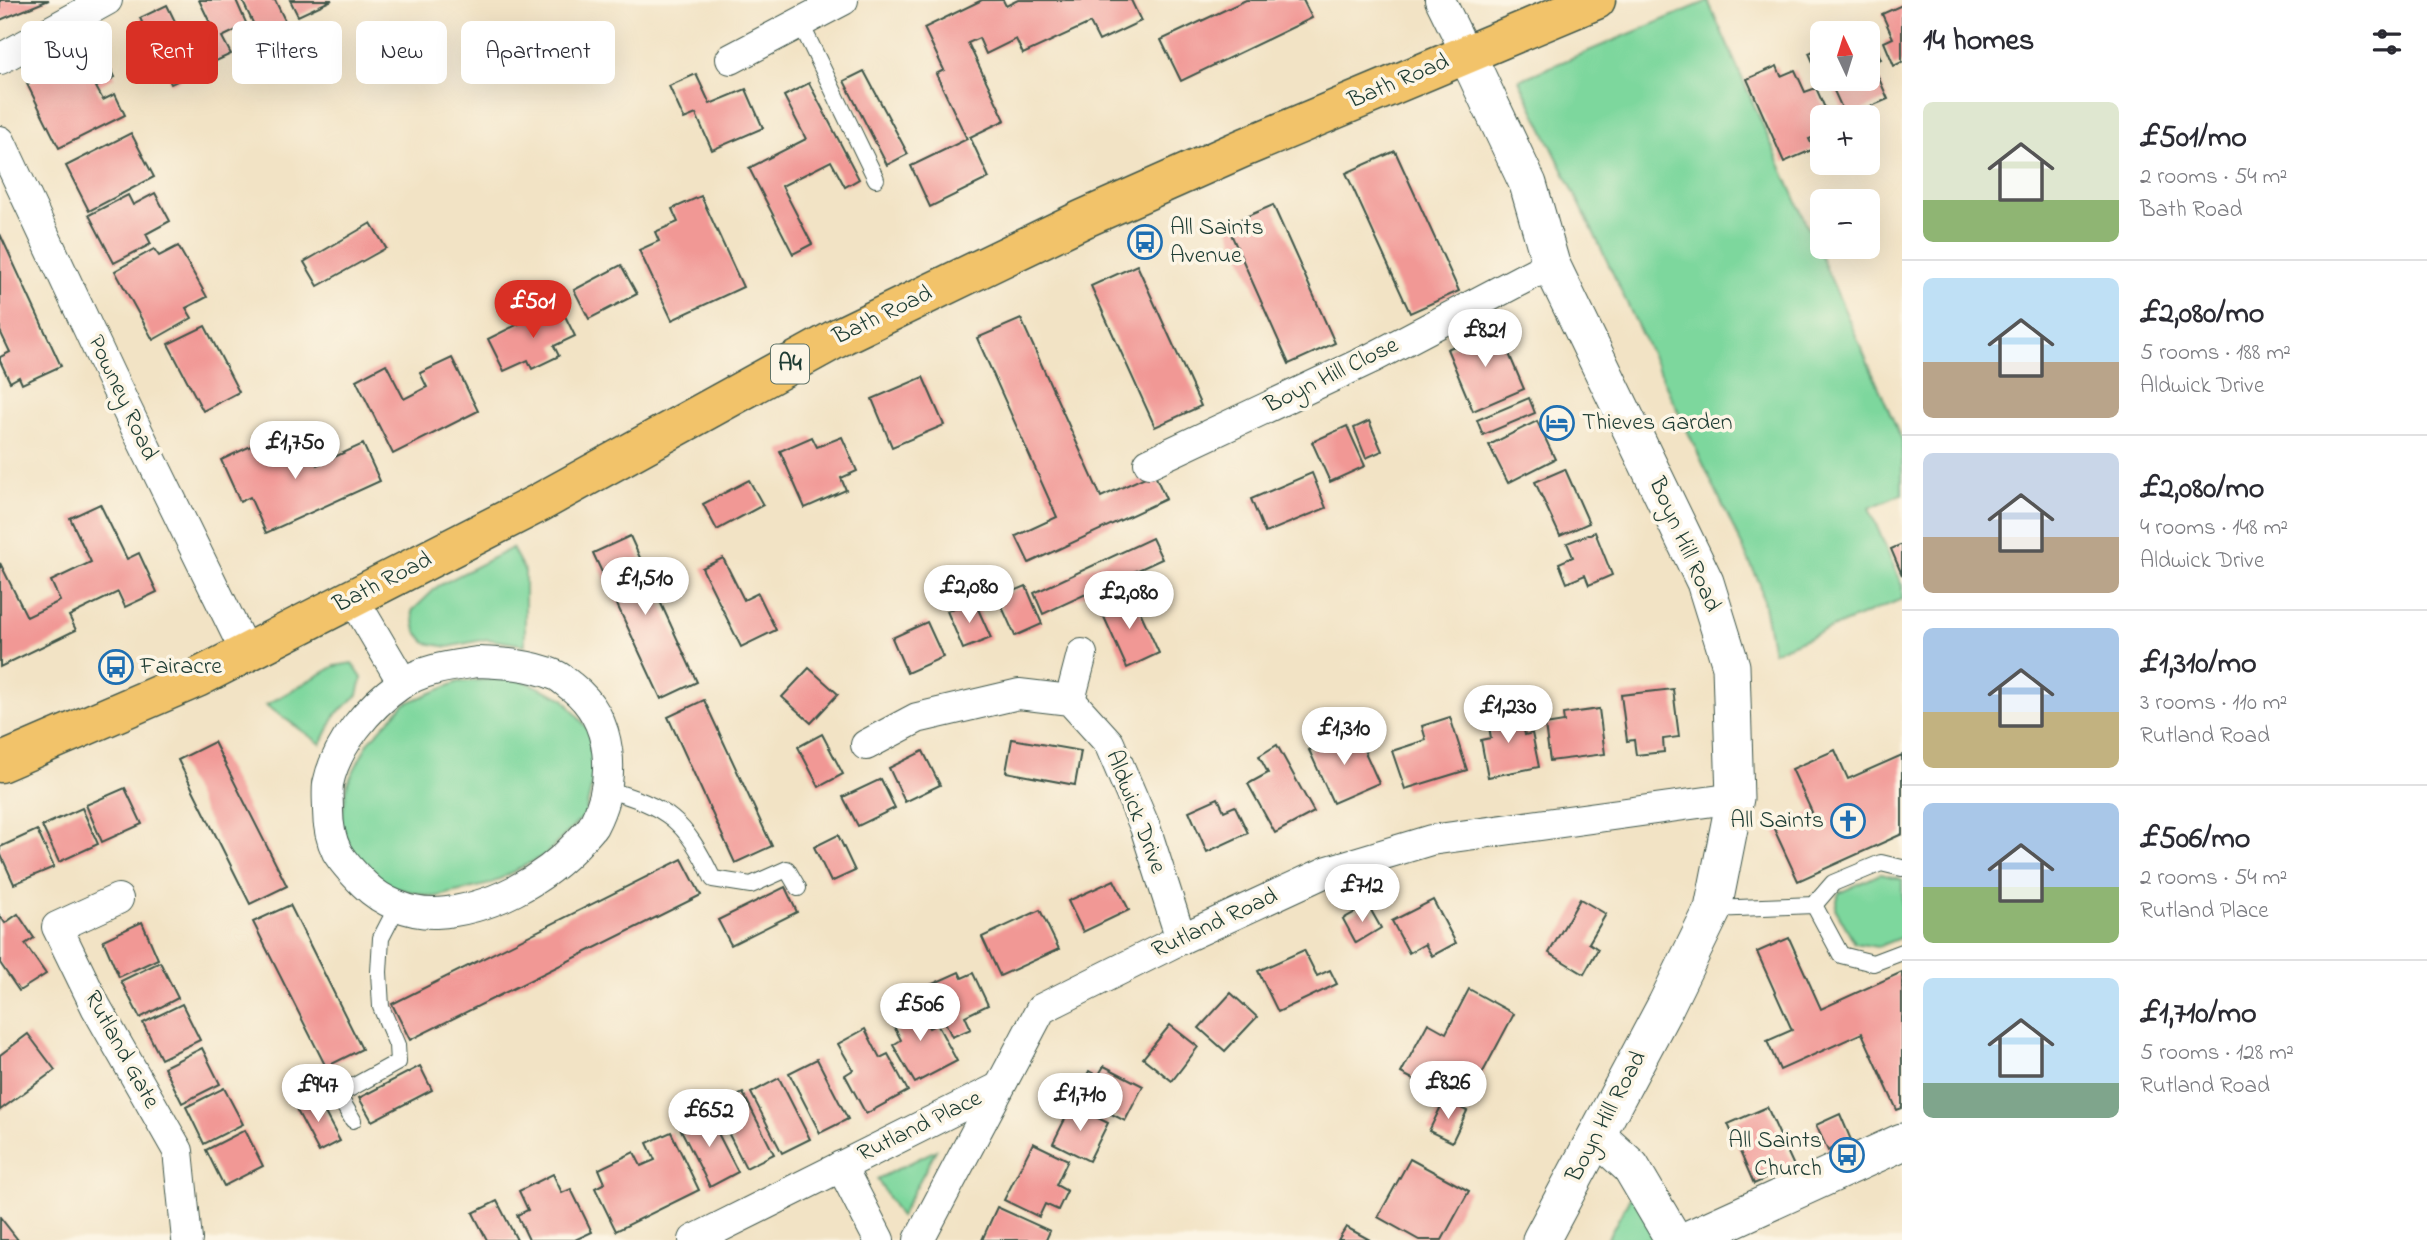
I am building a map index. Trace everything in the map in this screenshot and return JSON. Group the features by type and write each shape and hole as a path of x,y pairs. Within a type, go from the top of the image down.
{"main road":[{"name":"Bath Road","path":"0,763 197,678 539,503 843,335 1083,219 1596,0"}],"street":[{"path":"0,59 107,0"},
{"path":"731,59 843,0"},
{"path":"1440,0 1466,54"},
{"name":"Boyn Hill Road","path":"1466,54 1528,184 1551,264 1705,582 1731,666 1735,798 1713,909 1541,1240"},
{"name":"Powney Road","path":"0,142 246,653"},
{"name":"Boyn Hill Close","path":"1149,463 1372,358 1551,264"},
{"path":"353,598 403,683"},
{"path":"866,745 918,718 1019,694 1070,700 1082,654"},
{"path":"477,662 529,666 557,676 579,692 596,712 606,738 609,775 605,789 592,827 544,875 509,893 472,906 435,913 397,907 369,889 336,850 328,823 328,785 336,759 354,730 374,707 403,683 441,667 477,662"},
{"name":"Aldwick Drive","path":"1070,700 1109,743 1144,827 1181,939"},
{"name":"Rutland Road","path":"919,1240 1041,1009 1181,939 1328,871 1431,841 1735,798"},
{"name":"Rutland Gate","path":"118,899 57,928 96,1007 178,1151 187,1240"},
{"name":"Rutland Place","path":"694,1240 998,1088"},
{"path":"1597,1136 1631,1167 1674,1240"},
{"path":"1687,1240 1902,1142"},
{"name":"Rutland Place","path":"842,1166 879,1240"}],"lane":[{"path":"800,22 876,179"},
{"path":"605,789 639,799 676,820 697,846 713,879 751,885 787,869 798,888"},
{"path":"1713,909 1814,905 1833,883 1881,863 1902,868"},
{"path":"1814,905 1841,955 1873,963 1902,952"},
{"path":"353,1120 338,1095 398,1062 397,1045 381,1007 379,972 381,938 397,907"}],"green space":[{"path":"1708,1 1810,232 1810,259 1822,259 1902,440 1902,494 1869,508 1902,586 1902,599 1773,652 1760,584 1519,80"},
{"path":"512,548 525,572 525,645 487,639 448,647 426,643 416,631 412,611 438,586"},
{"path":"352,663 362,678 358,695 336,714 321,744 266,705 335,666"},
{"path":"515,677 563,698 589,731 595,771 585,815 545,855 490,884 434,897 382,885 354,862 341,822 348,782 368,743 404,704 458,682"},
{"path":"1880,874 1902,879 1902,937 1877,947 1855,943 1835,908 1839,893"},
{"path":"936,1150 900,1217 877,1179"},
{"path":"1637,1184 1656,1240 1607,1240"}],"building":[{"path":"0,0 49,0 0,20"},
{"path":"199,0 236,0 245,21 232,21 232,32 222,37 231,54 218,60 218,21 209,21"},
{"path":"242,0 275,0 285,21 252,21"},
{"path":"290,0 332,0 298,16"},
{"path":"982,0 1003,0 1006,6 1018,0 1131,0 1141,21 1099,41 1090,23 1023,54 1016,39 986,54 979,38 968,43 1005,120 970,137 989,178 930,207 911,166 967,139 936,74 944,70 924,28"},
{"path":"1246,0 1303,0 1312,18 1181,81 1161,40"},
{"path":"167,5 175,21 141,21 140,18"},
{"path":"1902,5 1902,62 1894,66 1884,42 1893,38 1882,14"},
{"path":"1777,66 1781,76 1795,70 1805,92 1817,91 1824,105 1810,105 1810,151 1784,162 1747,79"},
{"path":"864,71 908,154 887,165 844,81"},
{"path":"696,74 710,104 746,89 763,128 712,150 696,114 684,119 669,86"},
{"path":"1880,81 1888,99 1874,105 1841,105 1834,91 1880,91"},
{"path":"809,83 859,179 845,187 831,161 782,186 812,244 793,254 749,168 806,139 784,96"},
{"path":"27,84 102,84 96,87 103,100 115,94 125,115 59,148"},
{"path":"131,133 154,177 89,211 66,166"},
{"path":"1395,151 1459,291 1410,313 1346,173"},
{"path":"155,193 170,221 146,234 151,244 114,263 89,215 128,195 133,205"},
{"path":"701,196 743,287 672,320 639,250 659,241 655,232 678,222 672,209"},
{"path":"1273,205 1335,343 1289,364 1227,225"},
{"path":"371,223 386,248 318,286 304,262"},
{"path":"0,234 61,366 22,384 19,377 10,382 0,361 0,357 10,352 0,331"},
{"path":"178,246 207,297 186,308 192,318 153,340 115,271 154,249 159,256"},
{"path":"621,265 637,294 589,319 574,290"},
{"path":"1137,265 1201,406 1155,427 1091,286"},
{"path":"559,304 575,336 554,346 559,356 532,369 528,360 504,371 488,339"},
{"path":"1021,319 1101,497 1154,473 1166,499 1029,563 1016,536 1057,517 977,338"},
{"path":"205,326 239,392 203,411 168,344"},
{"path":"1498,328 1524,389 1473,411 1447,349"},
{"path":"452,358 478,411 393,454 356,380 386,364 404,399 427,387 420,373"},
{"path":"923,377 944,425 892,447 872,399"},
{"path":"1529,398 1535,413 1483,435 1477,420"},
{"path":"1369,421 1382,451 1366,458 1354,428"},
{"path":"1537,421 1555,459 1508,483 1489,445"},
{"path":"1347,426 1365,466 1330,482 1312,442"},
{"path":"270,437 282,462 310,449 317,465 363,444 380,481 266,533 250,497 240,502 221,460"},
{"path":"812,437 817,447 842,437 857,471 841,478 846,490 805,508 780,451"},
{"path":"1565,469 1589,523 1560,536 1535,482"},
{"path":"1312,473 1326,508 1265,533 1251,499"},
{"path":"749,480 763,505 717,530 703,504"},
{"path":"100,504 127,559 139,553 157,592 125,607 118,592 69,616 76,630 0,667 0,563 27,617 60,601 51,581 91,562 70,518"},
{"path":"1595,532 1612,575 1589,585 1585,575 1567,583 1559,563 1573,557 1567,543"},
{"path":"630,536 697,682 661,699 593,553"},
{"path":"1152,538 1162,559 1043,614 1034,593"},
{"path":"1902,544 1902,575 1891,549"},
{"path":"723,558 744,600 758,593 776,630 741,647 702,568"},
{"path":"1026,586 1042,624 1015,636 998,598"},
{"path":"1132,594 1159,653 1127,668 1100,608"},
{"path":"974,600 991,638 963,649 947,611"},
{"path":"927,622 943,657 907,673 892,638"},
{"path":"809,668 838,694 811,723 782,697"},
{"path":"1673,689 1679,737 1663,739 1664,752 1636,755 1634,740 1627,741 1621,695"},
{"path":"704,700 772,846 735,863 668,717"},
{"path":"1520,709 1525,735 1532,733 1539,767 1488,777 1481,740 1491,738 1487,715"},
{"path":"1599,709 1605,754 1550,761 1545,725 1564,722 1563,714"},
{"path":"1450,717 1467,770 1405,789 1392,751 1426,740 1422,726"},
{"path":"1355,730 1379,783 1333,803 1309,750"},
{"path":"822,734 843,774 819,787 798,747"},
{"path":"1012,739 1081,751 1075,785 1006,772"},
{"path":"214,742 287,886 250,904 178,760"},
{"path":"1277,745 1314,812 1275,833 1248,784 1268,773 1259,756"},
{"name":"All Saints","path":"1835,750 1848,779 1902,755 1902,834 1798,881 1774,829 1812,812 1792,769"},
{"path":"923,751 940,785 905,802 889,768"},
{"path":"881,779 895,808 858,826 843,797"},
{"path":"125,788 142,824 102,842 86,805"},
{"path":"1218,798 1224,811 1235,806 1248,833 1207,852 1189,811"},
{"path":"82,808 98,844 59,862 42,826"},
{"path":"37,830 54,867 14,884 0,853 0,847"},
{"path":"838,835 855,871 831,882 814,847"},
{"path":"682,859 701,895 410,1040 392,1004"},
{"path":"1114,880 1129,910 1083,932 1068,901"},
{"path":"785,887 797,912 731,945 718,920"},
{"path":"1580,899 1606,914 1589,943 1598,949 1584,974 1549,953"},
{"path":"1433,900 1456,943 1432,956 1425,944 1409,953 1392,921"},
{"path":"290,905 362,1049 326,1067 253,922"},
{"path":"1368,905 1381,928 1356,943 1343,919"},
{"path":"1040,910 1059,949 1000,976 982,937"},
{"path":"18,914 34,938 25,944 46,974 19,991 0,963 0,916 5,923"},
{"path":"142,922 158,959 119,977 103,940"},
{"path":"1789,938 1821,1009 1902,972 1902,1108 1897,1110 1862,1033 1780,1070 1767,1041 1792,1030 1757,952"},
{"path":"1304,950 1317,976 1330,970 1337,984 1278,1012 1258,971"},
{"path":"160,962 178,998 140,1018 121,981"},
{"path":"959,972 962,978 973,973 988,1005 965,1016 971,1029 952,1037 928,986"},
{"path":"1469,989 1514,1014 1468,1100 1454,1092 1451,1099 1401,1073 1428,1023 1446,1033"},
{"path":"1231,993 1257,1017 1225,1051 1199,1028"},
{"path":"914,999 929,1028 937,1024 957,1061 915,1083 893,1045 901,1040 887,1013"},
{"path":"182,1004 200,1040 161,1059 143,1023"},
{"path":"1170,1025 1198,1047 1172,1081 1143,1058"},
{"path":"865,1029 880,1058 888,1054 908,1091 866,1114 845,1075 853,1070 838,1044"},
{"path":"28,1034 55,1070 0,1110 0,1055"},
{"path":"202,1048 220,1084 182,1103 164,1067"},
{"path":"817,1059 848,1119 820,1133 789,1073"},
{"path":"420,1066 432,1090 372,1121 359,1098"},
{"path":"1104,1066 1143,1086 1125,1121 1076,1096 1089,1071 1098,1076"},
{"path":"779,1078 810,1139 782,1153 751,1093"},
{"path":"224,1088 243,1124 204,1144 186,1107"},
{"path":"743,1093 774,1154 746,1168 715,1107"},
{"path":"316,1096 340,1141 319,1152 295,1107"},
{"path":"1444,1100 1467,1111 1452,1142 1429,1131"},
{"path":"1072,1105 1108,1123 1089,1161 1053,1143"},
{"path":"1767,1107 1794,1166 1754,1184 1728,1124"},
{"path":"707,1112 738,1172 710,1187 679,1126"},
{"path":"1840,1114 1851,1140 1828,1151 1816,1125"},
{"path":"245,1130 263,1166 224,1186 206,1150"},
{"path":"671,1132 699,1190 616,1231 595,1188 605,1183 599,1169 634,1152 641,1166 655,1160 647,1143"},
{"path":"1033,1143 1068,1160 1056,1185 1067,1191 1058,1210 1045,1204 1039,1217 1004,1200"},
{"path":"1410,1159 1469,1191 1442,1240 1419,1240 1378,1217"},
{"path":"553,1174 562,1193 571,1189 592,1232 575,1240 529,1240 517,1215 528,1210 519,1191"},
{"path":"497,1201 517,1240 487,1240 473,1213"},
{"path":"997,1207 1050,1231 1046,1240 982,1240"},
{"path":"0,1217 18,1240 0,1240"},
{"path":"1346,1227 1370,1240 1338,1240"}],"place":[{"name":"All Saints Avenue","path":"1145,242"},
{"name":"Thieves Garden","path":"1557,423"},
{"name":"Fairacre","path":"116,667"},
{"name":"All Saints","path":"1848,821"},
{"name":"All Saints Church","path":"1847,1155"}]}
